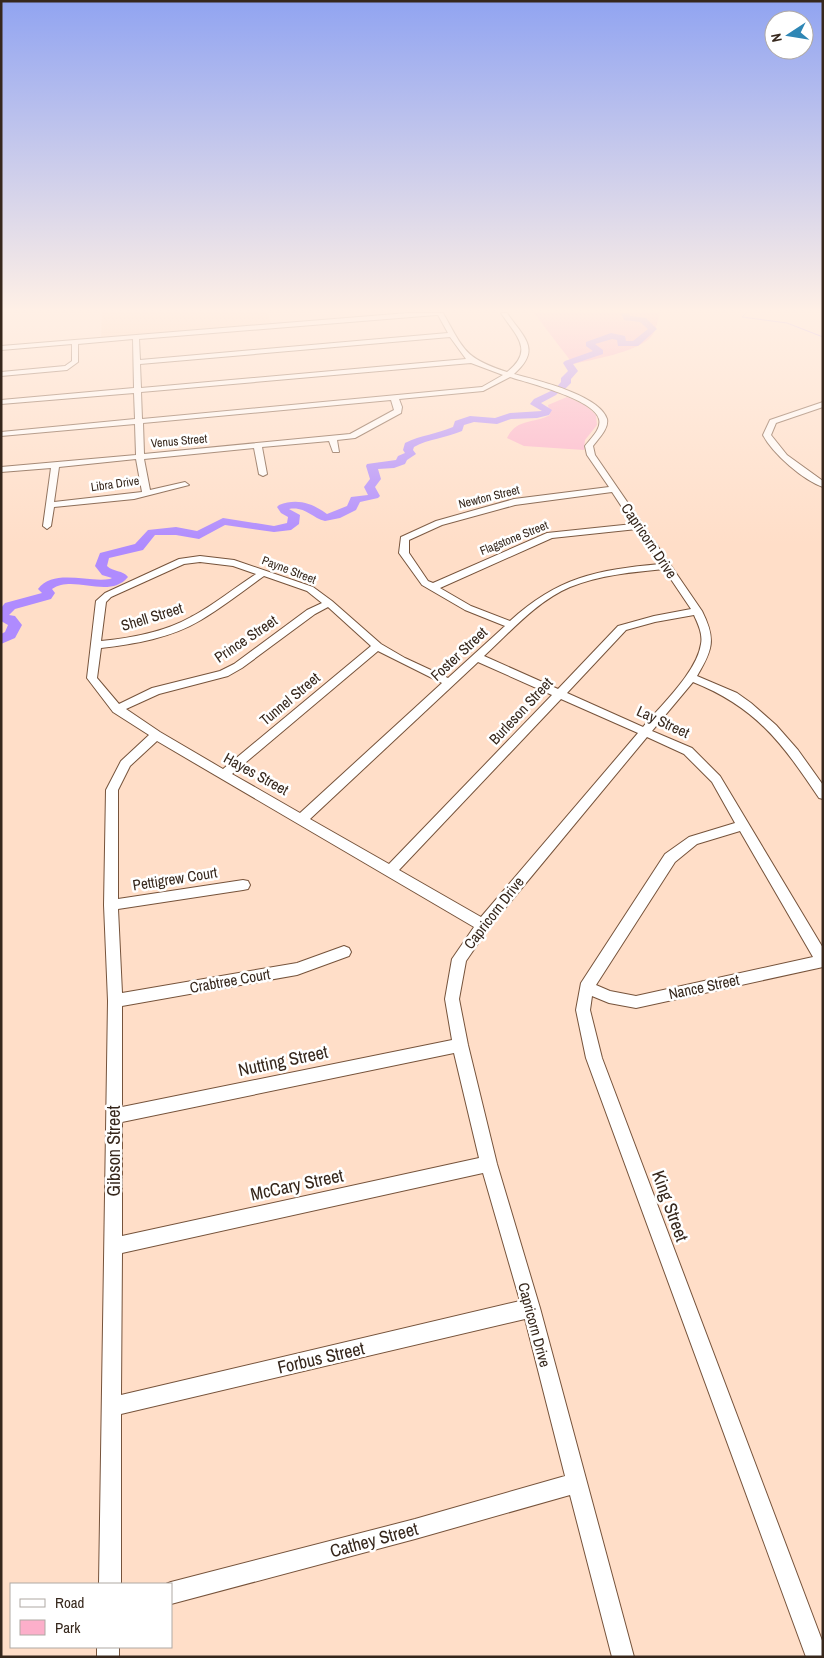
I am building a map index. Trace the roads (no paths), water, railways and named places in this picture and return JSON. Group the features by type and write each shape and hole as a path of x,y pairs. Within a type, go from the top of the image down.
{"street":[{"path":"1,402 134,390"},
{"path":"138,390 142,479 147,493"},
{"path":"1,434 467,390"},
{"name":"Capricorn Drive","path":"559,390 580,397 599,411 603,418 601,429 589,446 591,455 697,611 707,630 706,651 691,677 483,925 459,959 452,999 460,1045 490,1164 531,1308 623,1657"},
{"name":"Venus Street","path":"1,470 352,436 398,411 394,397"},
{"path":"823,404 773,422 767,435 770,443 786,458 823,485"},
{"path":"332,438 336,450"},
{"path":"258,445 263,474"},
{"path":"47,526 55,465"},
{"name":"Libra Drive","path":"49,505 147,493 185,484"},
{"name":"Newton Street","path":"433,587 425,583 404,554 404,539 438,523 514,502 614,489"},
{"name":"Flagstone Street","path":"433,587 520,547 550,536 639,526"},
{"name":"Payne Street","path":"101,601 108,595 182,561 200,559 234,563 310,589 329,603 377,646 401,660 450,683"},
{"name":"Foster Street","path":"302,819 528,610 565,586 584,579 666,566"},
{"name":"Shell Street","path":"96,645 142,638 195,619 263,573"},
{"path":"433,587 468,608 511,625"},
{"name":"Hayes Street","path":"101,601 92,678 117,709 223,775 483,925"},
{"name":"Prince Street","path":"117,709 156,691 224,674 238,666 311,612 329,603"},
{"name":"Burleson Street","path":"390,871 622,628 654,619 697,611"},
{"name":"Tunnel Street","path":"223,775 377,646"},
{"name":"Lay Street","path":"477,657 688,751 716,779 823,961"},
{"path":"691,677 732,695 769,723 789,746 823,795"},
{"name":"Gibson Street","path":"110,1583 114,1246 114,1001 111,905 112,790 125,764 156,735"},
{"name":"King Street","path":"744,825 694,840 670,858 586,987 583,1010 594,1058 817,1657"},
{"name":"Pettigrew Court","path":"111,905 243,885"},
{"name":"Crabtree Court","path":"114,1001 297,969 344,952"},
{"name":"Nance Street","path":"586,987 609,997 636,1002 823,961"},
{"name":"Nutting Street","path":"114,1116 460,1045"},
{"name":"McCary Street","path":"114,1246 490,1164"},
{"name":"Forbus Street","path":"111,1407 531,1308"},
{"name":"Cathey Street","path":"172,1593 415,1529 576,1483"}],"waterway":[{"path":"1,640 10,635 15,625 10,619 4,618 2,615 10,606 47,596 49,593 44,589 52,584 71,581 114,582 122,577 106,572 101,566 104,556 139,547 152,532 176,531 199,535 223,521 274,529 287,528 293,524 294,515 285,511 283,507 294,504 310,508 325,518 336,516 352,508 355,499 374,496 369,487 376,479 371,466 394,465 401,462 402,458 411,454 408,450 409,445 419,440 442,436 458,429 459,423 465,421 474,419 497,421 510,416 546,413 547,410 535,404 537,401 553,393"}]}
